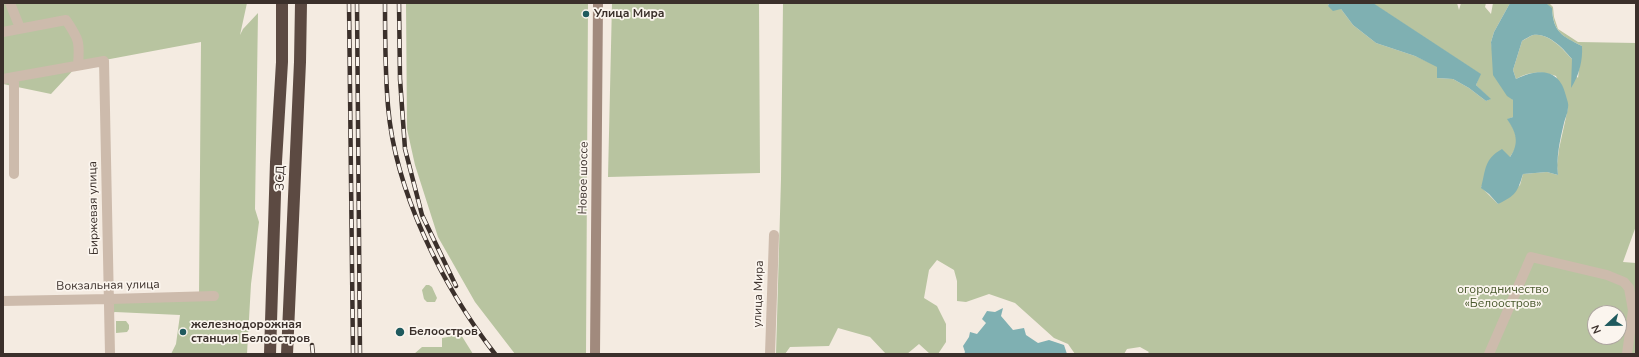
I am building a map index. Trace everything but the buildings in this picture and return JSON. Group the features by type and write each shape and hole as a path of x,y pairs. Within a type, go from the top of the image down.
{"highway":[{"name":"ЗСД","path":"270,354 276,162 282,62 282,3"},
{"name":"ЗСД","path":"287,354 300,62 301,3"}],"main road":[{"name":"Новое шоссе","path":"595,354 598,3"}],"street":[{"path":"10,3 20,28"},
{"path":"3,32 66,20 75,33 80,46 78,65 3,79"},
{"name":"Биржевая улица","path":"78,65 104,61 110,354"},
{"path":"14,77 14,174"},
{"name":"улица Мира","path":"770,354 774,235"},
{"path":"1490,354 1531,257 1607,275 1624,282 1629,288 1634,310 1627,354"},
{"name":"Вокзальная улица","path":"3,301 110,300 214,296"}],"green space":[{"path":"3,3 247,3 240,35 243,29 258,13 255,209 259,222 251,284 247,354 171,354 176,344 180,315 115,312 110,314 110,301 199,296 201,42 78,65 51,94 3,84"},
{"path":"406,3 588,3 586,354 515,354 475,302 438,237 415,165 407,129"},
{"path":"612,3 759,3 760,173 608,177"},
{"name":"огородничество «Белоостров»","path":"783,3 1329,3 1328,6 1341,9 1353,25 1376,43 1415,56 1437,66 1437,78 1453,79 1469,88 1486,101 1490,99 1476,85 1480,74 1372,3 1457,3 1459,10 1461,3 1486,3 1485,7 1491,14 1493,3 1510,3 1494,32 1491,42 1493,54 1513,100 1513,117 1508,119 1513,127 1517,143 1512,154 1481,187 1498,204 1520,185 1523,174 1547,172 1558,175 1557,165 1559,149 1568,108 1556,76 1546,73 1531,73 1516,79 1513,70 1522,41 1533,35 1539,35 1555,42 1572,59 1572,71 1578,78 1582,46 1560,33 1555,24 1552,9 1546,3 1549,3 1553,7 1554,17 1558,29 1578,42 1636,43 1636,226 1623,262 1636,263 1636,354 1147,354 1149,352 1140,347 1127,349 1124,354 1075,354 1068,344 1054,338 1015,303 989,294 966,302 957,301 957,281 954,270 937,260 929,270 924,298 937,306 946,324 946,342 938,354 930,354 919,344 907,354 886,354 870,337 838,328 829,346 790,347 785,354 776,354 781,179"},
{"path":"426,285 432,287 437,298 435,302 427,302 424,299 422,290"},
{"path":"116,321 126,321 129,325 127,332 116,333"},
{"path":"458,330 473,354 414,354 422,347 442,347 442,338 448,337 448,331"}],"water":[{"path":"1329,3 1373,3 1481,74 1476,85 1491,99 1486,101 1469,88 1453,79 1437,78 1437,67 1415,56 1376,43 1353,25 1341,9 1333,11 1328,6"},
{"path":"1510,3 1546,3 1552,8 1554,23 1560,32 1564,36 1582,46 1582,57 1580,68 1571,88 1572,59 1560,46 1550,39 1539,35 1533,35 1522,41 1513,70 1516,79 1524,75 1540,72 1553,75 1559,80 1563,87 1568,104 1568,110 1559,149 1558,175 1547,172 1523,174 1515,193 1498,204 1481,188 1485,170 1492,157 1502,149 1510,157 1516,142 1515,133 1507,119 1513,117 1513,100 1507,96 1493,75 1491,42 1494,32"},
{"path":"1003,308 1001,316 1013,330 1024,328 1026,335 1038,343 1049,340 1064,345 1067,354 964,354 965,352 963,346 969,337 970,332 977,334 986,323 982,319 987,311 995,312"}],"railway":[{"path":"349,3 353,354"},
{"path":"357,3 360,354"},
{"path":"385,3 388,106 392,139 400,172 411,205 440,269 457,299 495,354"},
{"path":"399,3 400,79 405,149 422,215 456,286"},
{"path":"312,345 313,354"}],"place":[{"name":"Улица Мира","path":"586,14"},
{"name":"железнодорожная станция Белоостров","path":"183,332"},
{"name":"Белоостров","path":"400,332"}]}
